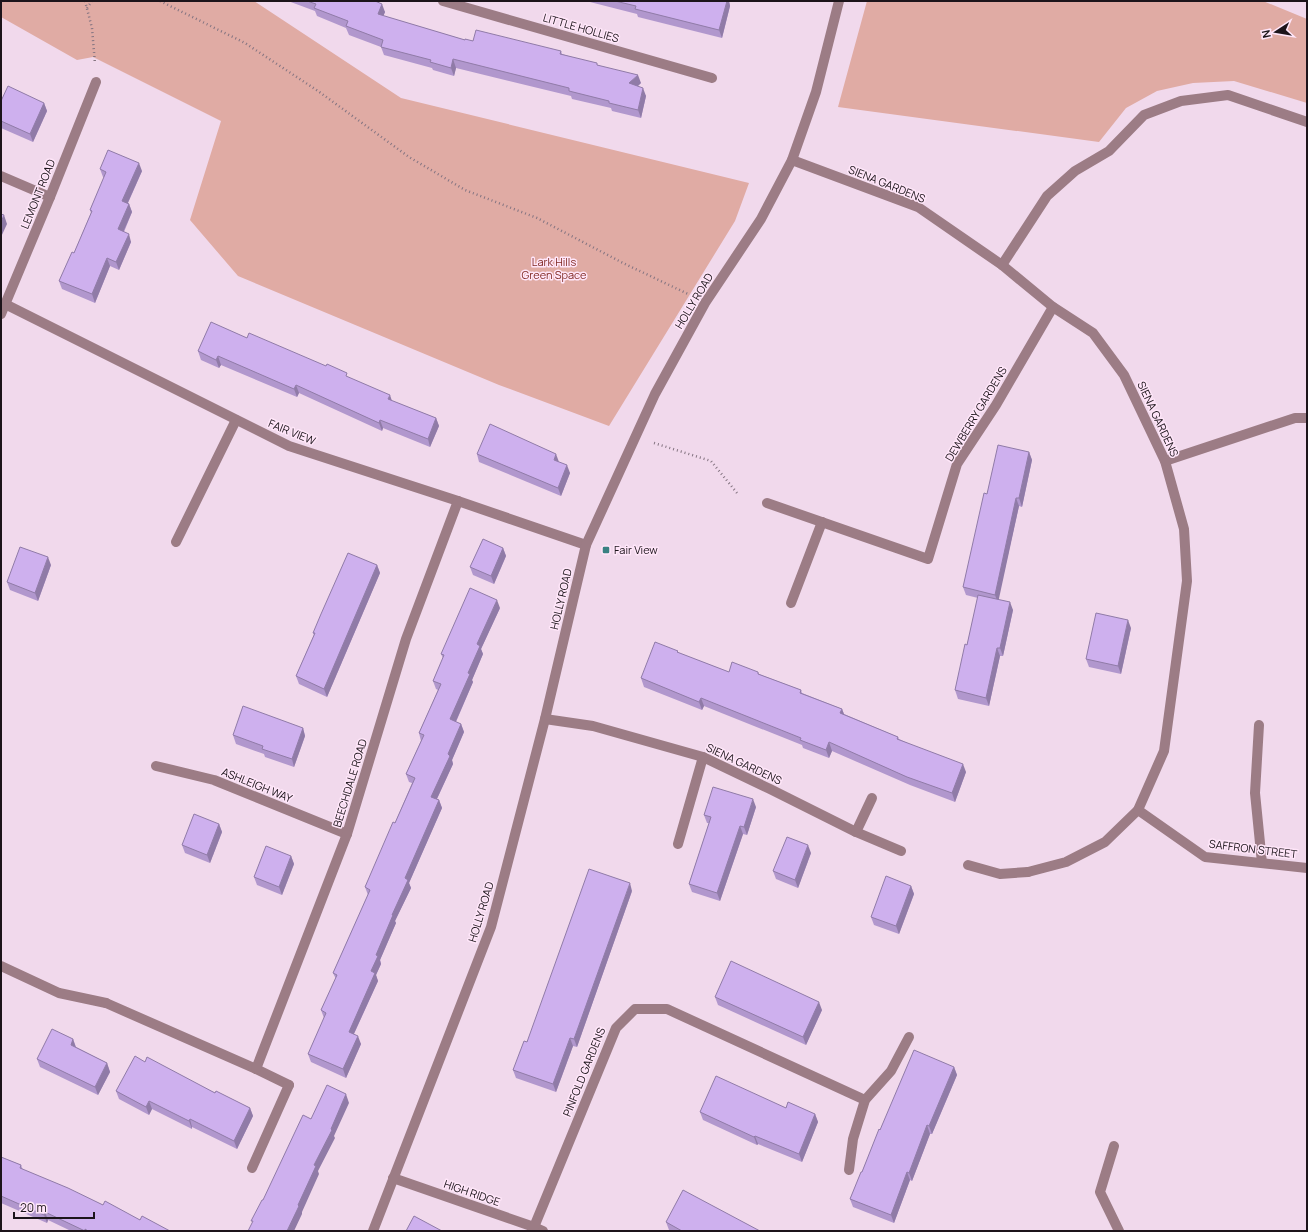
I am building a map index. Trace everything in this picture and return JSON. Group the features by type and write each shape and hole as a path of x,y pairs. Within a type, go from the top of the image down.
{"street":[{"name":"LITTLE HOLLIES","path":"443,1 712,78"},
{"name":"HOLLY ROAD","path":"373,1231 491,927 545,719 586,545 655,394 705,302 761,219 792,160 816,92 839,1"},
{"name":"LEMONT ROAD","path":"3,309 50,198 96,82"},
{"path":"1002,265 1047,196 1075,171 1109,152 1144,115 1181,101 1228,95 1307,122"},
{"name":"SIENA GARDENS","path":"792,160 918,207 1002,265 1052,307 1093,333 1124,375 1165,461 1184,529 1187,581 1164,751 1138,810 1105,842 1066,862 1028,872 1000,874 968,866"},
{"path":"1,176 50,198"},
{"name":"DEWBERRY GARDENS","path":"767,503 928,559 957,464 996,405 1052,307"},
{"name":"FAIR VIEW","path":"3,309 289,446 458,501 586,545"},
{"path":"1165,461 1295,418 1307,418"},
{"path":"176,542 236,420"},
{"name":"BEECHDALE ROAD","path":"256,1069 347,834 406,639 458,501"},
{"path":"791,603 822,522"},
{"name":"SIENA GARDENS","path":"545,719 593,726 703,757 856,832 901,851"},
{"path":"1259,725 1255,793 1262,863"},
{"path":"678,844 703,757"},
{"name":"ASHLEIGH WAY","path":"156,766 214,780 347,834"},
{"path":"856,832 872,798"},
{"name":"SAFFRON STREET","path":"1138,810 1205,857 1307,868"},
{"path":"1,966 59,993 106,1003 289,1085 252,1168"},
{"name":"PINFOLD GARDENS","path":"539,1229 616,1028 635,1009 667,1009 865,1100"},
{"path":"848,1170 853,1138 865,1100 891,1071 909,1037"},
{"path":"1114,1146 1100,1192 1119,1231"},
{"name":"HIGH RIDGE","path":"393,1178 539,1229"}],"path":[{"path":"85,1 92,28 96,82"},
{"path":"87,8 92,1"},
{"path":"160,1 245,43 318,91 409,157 465,190 537,218 623,263 705,302"},
{"path":"635,437 712,462 737,493"}],"green space":[{"name":"Lark Hills Green Space","path":"1,1 254,1 401,98 749,183 735,221 609,426 499,385 238,276 190,220 221,121 93,57 77,60 1,17"},
{"path":"867,1 1263,1 1307,19 1307,103 1234,81 1193,83 1157,91 1126,108 1099,142 838,107"}],"building":[{"path":"307,1 375,1 382,4 378,14 465,40 473,41 476,30 561,51 560,54 638,75 629,83 643,88 638,110 569,91 569,88 453,59 451,68 430,62 431,60 381,47 383,40 346,26 348,21 314,8 316,4"},
{"path":"615,1 727,1 719,30 635,9 636,6"},
{"path":"8,86 44,103 30,134 1,121 1,101"},
{"path":"108,150 139,163 122,201 129,204 118,229 129,234 116,262 107,258 92,294 59,281 72,252 74,253 92,211 90,210 106,172 100,169"},
{"path":"1,214 4,215 1,222"},
{"path":"211,322 247,338 249,333 326,366 327,364 347,373 346,376 390,395 388,399 436,418 428,439 380,420 379,423 296,385 294,389 218,356 216,360 198,351"},
{"path":"490,424 556,454 554,460 567,465 558,488 477,454"},
{"path":"998,445 1029,452 1019,498 1016,498 995,595 963,587 984,493 987,494"},
{"path":"483,539 503,548 491,576 470,567"},
{"path":"20,547 48,557 35,593 7,582"},
{"path":"348,553 377,565 324,689 296,676"},
{"path":"470,588 497,600 477,644 480,646 468,673 470,674 450,719 461,724 448,754 450,756 431,797 439,800 405,878 408,880 376,955 378,956 371,971 375,973 349,1032 358,1036 343,1069 308,1054 326,1013 321,1010 337,975 333,973 370,890 365,887 393,822 395,823 415,778 406,774 424,735 419,733 441,684 433,681 444,655 441,654"},
{"path":"978,595 1010,602 1000,648 997,648 986,698 955,690"},
{"path":"1096,613 1128,620 1118,666 1086,659"},
{"path":"655,642 729,672 732,662 758,672 758,674 801,690 800,693 842,709 840,713 898,737 897,739 963,764 952,793 907,777 829,742 826,750 800,740 801,738 701,698 699,702 641,678"},
{"path":"243,706 303,728 292,759 262,749 263,746 233,735"},
{"path":"713,787 753,799 744,827 740,826 717,893 689,884 711,817 704,815"},
{"path":"194,814 219,824 207,855 182,845"},
{"path":"787,837 808,845 795,880 773,871"},
{"path":"266,846 291,856 279,887 254,877"},
{"path":"589,869 630,883 574,1039 570,1038 553,1084 513,1070 524,1041 527,1042"},
{"path":"886,876 911,886 896,926 871,917"},
{"path":"731,961 819,1002 803,1037 715,997"},
{"path":"52,1029 73,1039 71,1045 107,1063 95,1087 37,1059"},
{"path":"914,1050 954,1067 929,1126 927,1125 891,1215 850,1199"},
{"path":"135,1056 145,1062 147,1057 215,1093 216,1091 250,1108 234,1141 149,1101 146,1107 116,1091"},
{"path":"716,1076 786,1108 788,1102 815,1114 799,1154 755,1136 754,1137 700,1112"},
{"path":"327,1085 346,1094 331,1129 332,1130 314,1165 316,1166 287,1231 248,1231 253,1221 251,1221 263,1200 303,1115 311,1119"},
{"path":"1,1157 21,1165 20,1168 68,1188 103,1205 105,1201 140,1220 142,1216 170,1231 88,1231 85,1229 85,1231 45,1212 44,1215 1,1196"},
{"path":"683,1190 760,1231 682,1231 666,1222"},
{"path":"414,1216 442,1231 406,1231"}],"place":[{"name":"Fair View","path":"606,550"}]}
